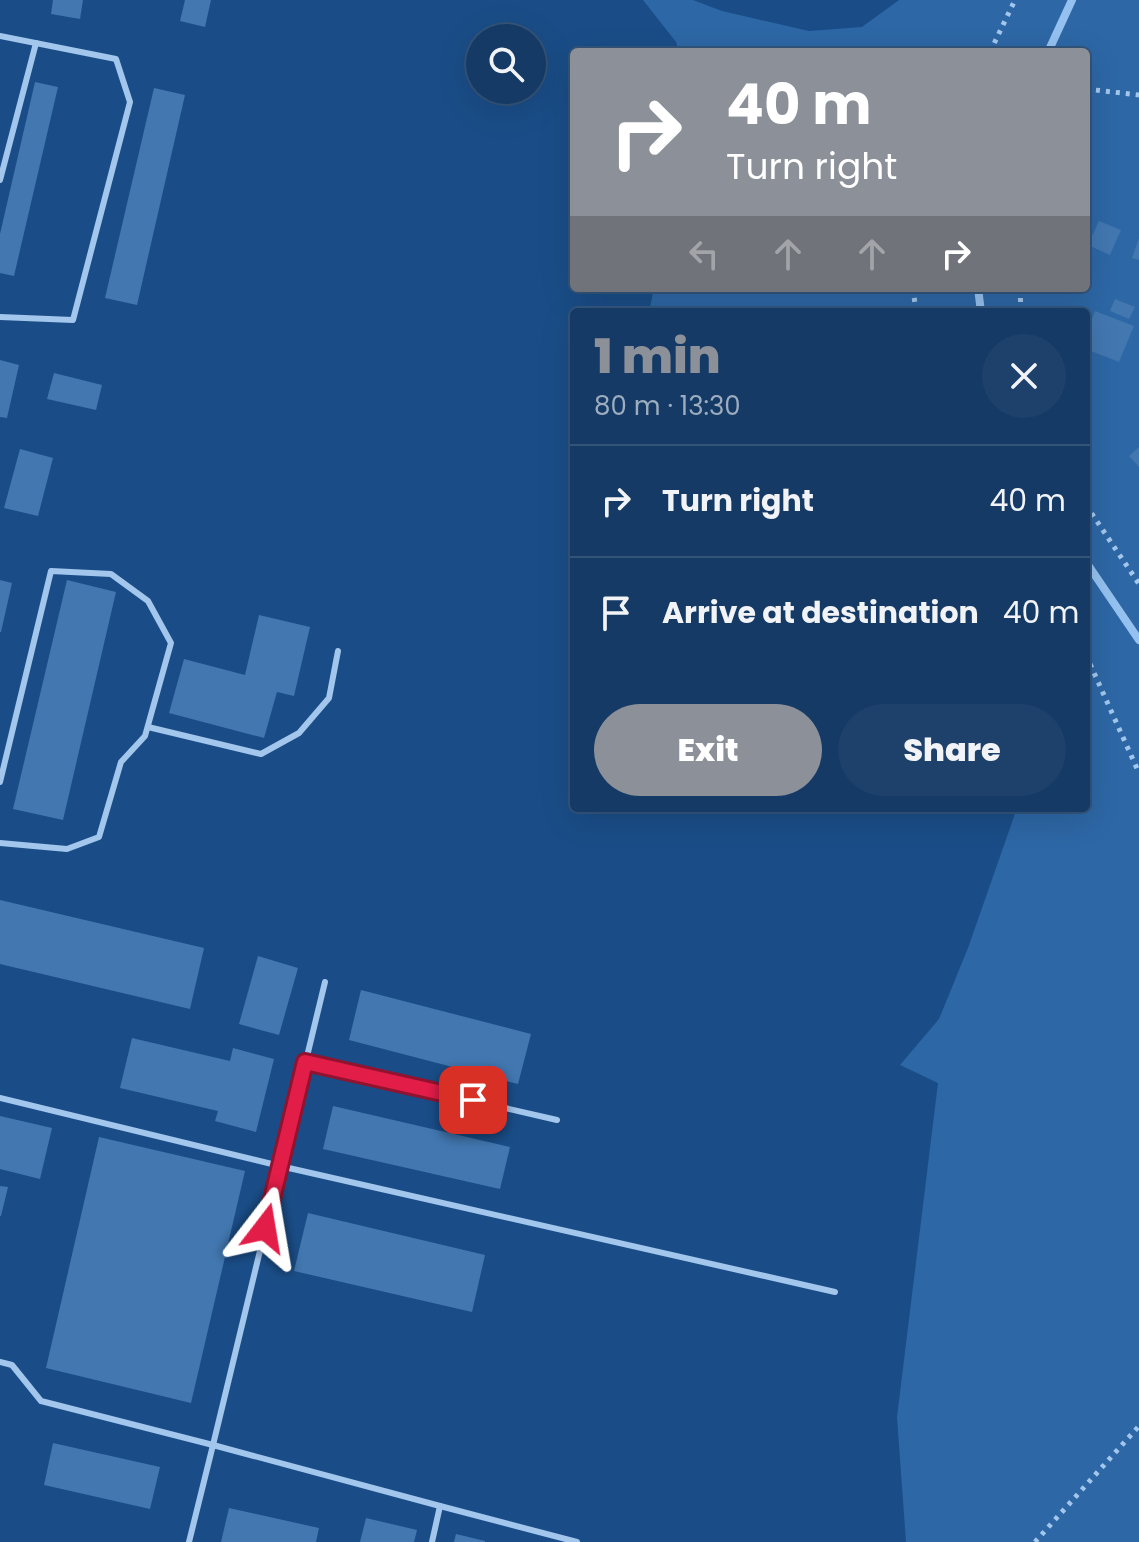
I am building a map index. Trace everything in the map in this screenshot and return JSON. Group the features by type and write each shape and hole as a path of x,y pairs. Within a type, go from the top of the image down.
{"lane":[{"path":"0,36 116,59 130,102 73,320 0,317"},
{"path":"0,180 36,43"},
{"path":"0,782 51,571 111,574 148,601 171,643 145,736 121,762 99,837 67,849 0,843"},
{"path":"148,727 261,754 299,733 329,698 338,651"},
{"path":"189,1542 325,982"},
{"path":"305,1062 557,1120"},
{"path":"0,1098 280,1166 835,1292"},
{"path":"0,1362 12,1365 41,1401 577,1542"},
{"path":"432,1542 440,1506"}],"path":[{"path":"992,48 1015,0"},
{"path":"1090,89 1139,95"},
{"path":"1090,511 1139,584"},
{"path":"1090,664 1139,773"},
{"path":"1035,1542 1139,1426"}],"shaded area":[{"path":"643,0 693,0 722,11 809,31 862,27 899,0 1139,0 1139,1542 906,1542 897,1417 938,1083 900,1065 939,1019 968,948 1016,812 1090,812 1090,308 650,308 653,292 1090,292 1090,48 678,48"}],"building":[{"path":"53,0 83,0 80,19 51,14"},
{"path":"185,0 211,0 205,27 180,21"},
{"path":"35,82 58,87 14,276 0,273 0,234"},
{"path":"154,88 185,95 137,305 105,298"},
{"path":"1099,221 1121,230 1110,255 1090,246"},
{"path":"1139,238 1139,260 1132,258"},
{"path":"1115,299 1135,307 1129,319 1110,311"},
{"path":"1095,311 1134,326 1119,362 1090,351 1090,324"},
{"path":"0,360 19,365 7,418 0,417"},
{"path":"54,373 102,385 96,410 47,399"},
{"path":"1139,447 1139,467 1129,456"},
{"path":"20,449 53,458 38,516 4,508"},
{"path":"0,580 12,583 1,632 0,632"},
{"path":"67,580 116,592 63,820 13,809"},
{"path":"259,615 310,627 294,696 277,692 264,738 169,713 184,659 245,675"},
{"path":"0,900 204,948 190,1009 0,964"},
{"path":"258,956 298,968 279,1035 239,1024"},
{"path":"361,990 531,1034 518,1084 349,1040"},
{"path":"132,1038 230,1061 233,1048 274,1059 256,1132 215,1121 218,1111 120,1088"},
{"path":"333,1106 510,1147 500,1189 323,1149"},
{"path":"0,1116 52,1128 40,1179 0,1169"},
{"path":"99,1137 245,1171 191,1403 46,1368"},
{"path":"0,1186 8,1187 1,1216 0,1216"},
{"path":"308,1213 485,1255 472,1312 294,1271"},
{"path":"53,1443 160,1467 150,1509 44,1485"},
{"path":"229,1508 319,1528 316,1542 221,1542"},
{"path":"366,1518 417,1530 414,1542 360,1542"},
{"path":"456,1534 485,1541 485,1542 454,1542"}],"waterway":[{"path":"1050,48 1072,0"},
{"path":"978,292 980,308"},
{"path":"1090,568 1139,640"}],"route":[{"path":"265,1228 305,1062 473,1100"}]}
